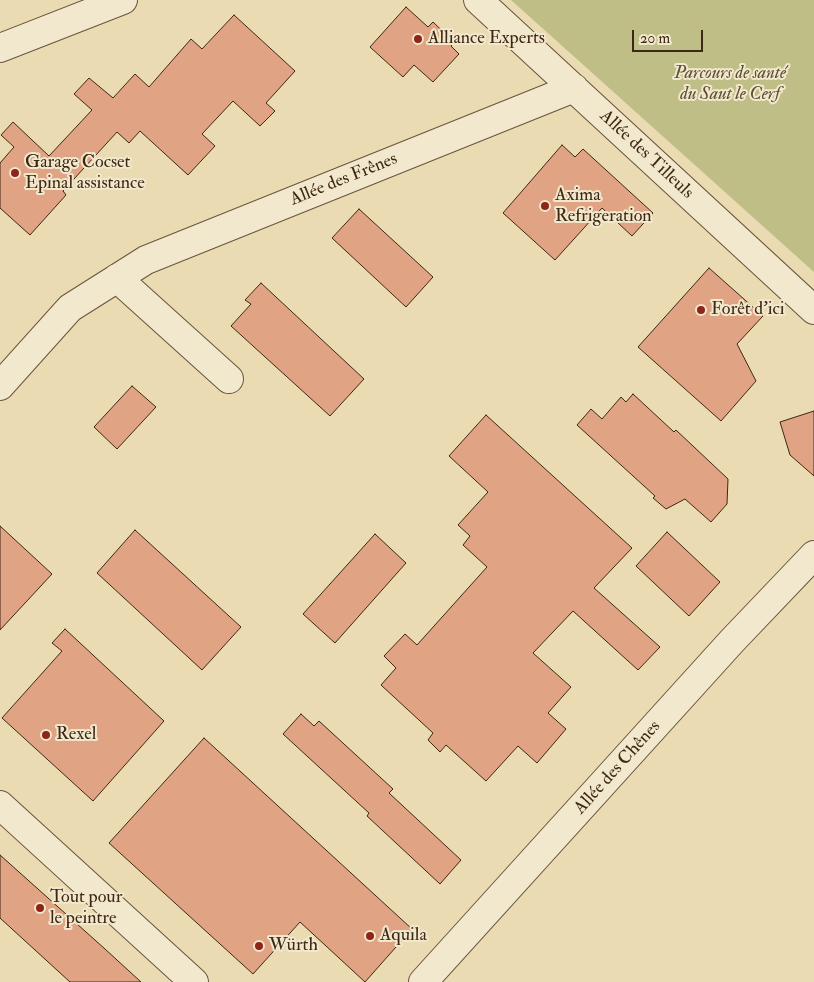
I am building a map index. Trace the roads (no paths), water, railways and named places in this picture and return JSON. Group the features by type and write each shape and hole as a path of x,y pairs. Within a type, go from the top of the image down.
{"street":[{"path":"5,39 88,6 123,0"},
{"name":"Allée des Tilleuls","path":"478,0 814,310"},
{"name":"Allée des Frênes","path":"0,386 70,308 146,260 574,88"},
{"path":"117,278 229,379"},
{"name":"Allée des Chênes","path":"423,982 732,641 814,556"},
{"path":"0,805 194,982"}],"place":[{"name":"Alliance Experts","path":"418,39"},
{"name":"Garage Cocset Epinal assistance","path":"15,173"},
{"name":"Axima Refrigeration","path":"545,206"},
{"name":"Forêt d'ici","path":"701,310"},
{"name":"Rexel","path":"46,735"},
{"name":"Tout pour le peintre","path":"40,908"},
{"name":"Aquila","path":"370,936"},
{"name":"Würth","path":"259,946"}],"park label":[{"name":"Parcours de santé du Saut le Cerf","path":"730,84"}]}
